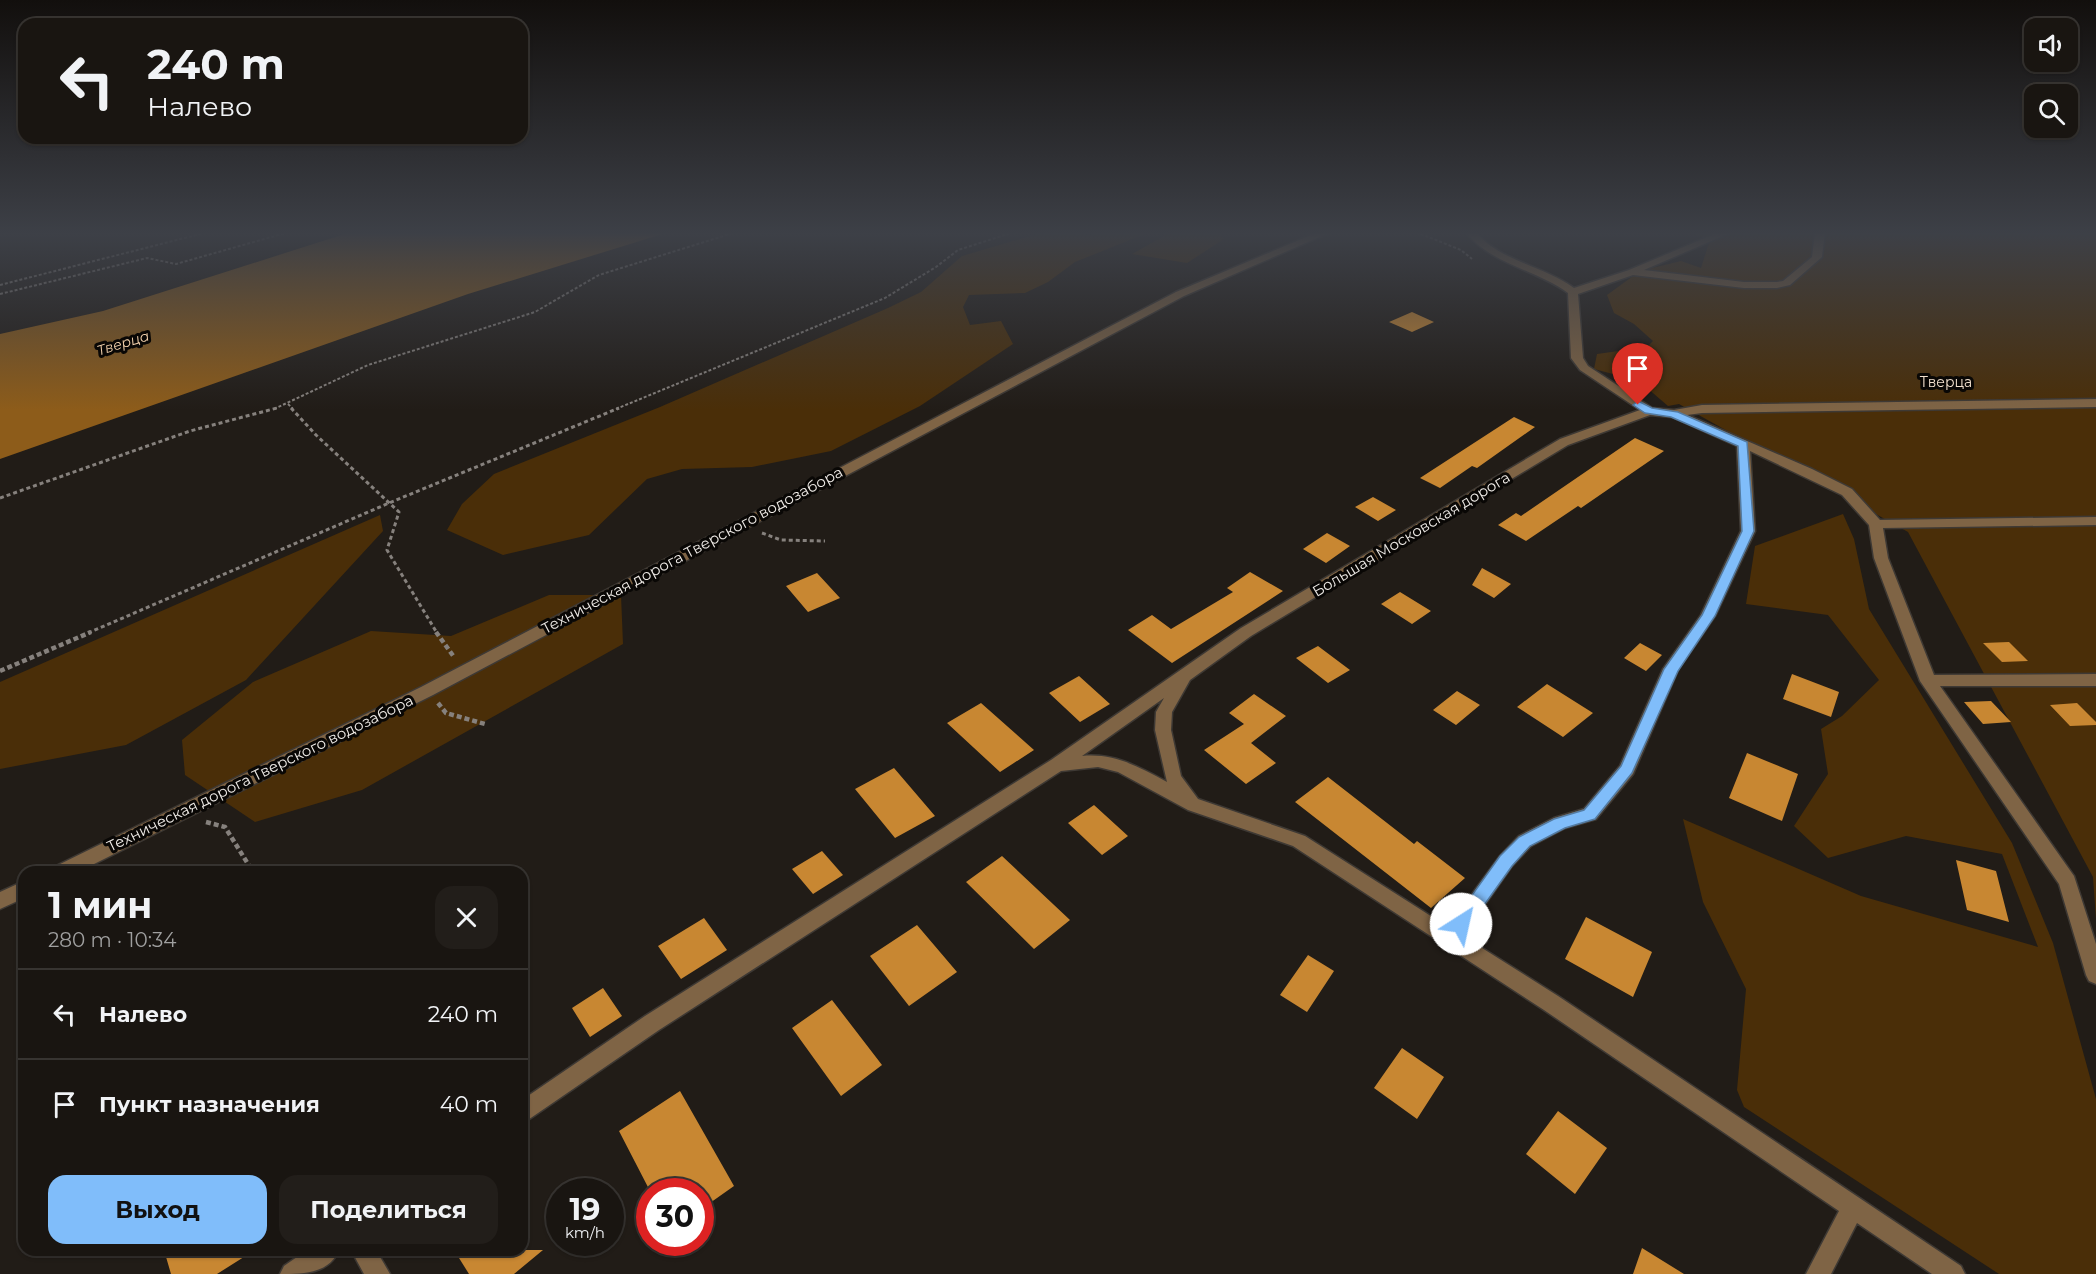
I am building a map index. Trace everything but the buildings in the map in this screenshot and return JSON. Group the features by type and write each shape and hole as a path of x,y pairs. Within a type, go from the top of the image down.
{"street":[{"name":"Техническая дорога Тверского водозабора","path":"72,866 427,691 1186,291"},
{"path":"1573,292 1577,358 1584,368 1649,411 1674,414 1808,472 1847,492 1856,498 1876,524 1881,558 1928,681 2067,881 2096,975"},
{"path":"1674,414 1702,409 2096,403"},
{"name":"Большая Московская дорога","path":"528,1109 652,1023 1057,765 1246,632 1564,442 1649,411"},
{"path":"1450,940 1506,861 1525,841 1560,823 1590,814 1627,769 1671,669 1708,616 1748,531 1743,444"},
{"path":"1876,524 2096,521"},
{"name":"Большая Московская дорога","path":"1184,676 1164,712 1163,730 1173,778 1194,805"},
{"path":"1928,681 2096,680"},
{"path":"1057,765 1098,761 1122,766 1194,805 1299,841 1551,1003 1953,1274"},
{"path":"0,901 18,892"},
{"path":"1818,1274 1853,1208"},
{"path":"292,1274 318,1256"},
{"path":"367,1256 378,1274"}],"path":[{"path":"0,498 190,431 288,404 368,364 536,312 571,291"},
{"path":"0,671 389,503 885,298 896,291"},
{"path":"288,404 316,435 399,512 387,550 424,614 464,671"},
{"path":"742,524 781,540 825,541"},
{"path":"427,691 446,713 485,724"},
{"path":"194,806 203,822 225,827 249,866"}],"green space":[{"path":"1028,291 969,295 963,307 970,325 1001,321 1013,344 920,406 831,451 752,467 682,469 647,479 589,535 503,555 447,530 462,504 494,474 660,407 921,292"},
{"name":"Тверца","path":"1612,291 2096,291 2096,919 2093,877 1908,532 1679,404 1668,406 1639,381 1594,369 1597,354 1647,347 1653,341 1634,324 1614,313 1607,295"},
{"path":"1843,514 1854,539 1869,609 2012,843 2053,943 2096,1099 2096,1274 1999,1274 1744,1107 1737,1090 1746,989 1703,902 1683,819 1861,896 2038,947 2002,854 1906,836 1828,858 1794,826 1828,774 1821,729 1842,716 1879,680 1828,615 1746,604 1755,546"},
{"path":"380,515 383,531 246,680 126,745 0,769 0,682"},
{"path":"549,595 621,595 623,644 362,790 255,822 185,775 182,740 253,682 371,631 451,636"}],"water":[{"path":"164,291 476,291 0,459 0,334 103,311"}],"route":[{"path":"1461,924 1506,861 1525,841 1560,823 1590,814 1627,769 1671,669 1708,616 1748,531 1743,444 1674,414 1649,411 1638,405"}]}
